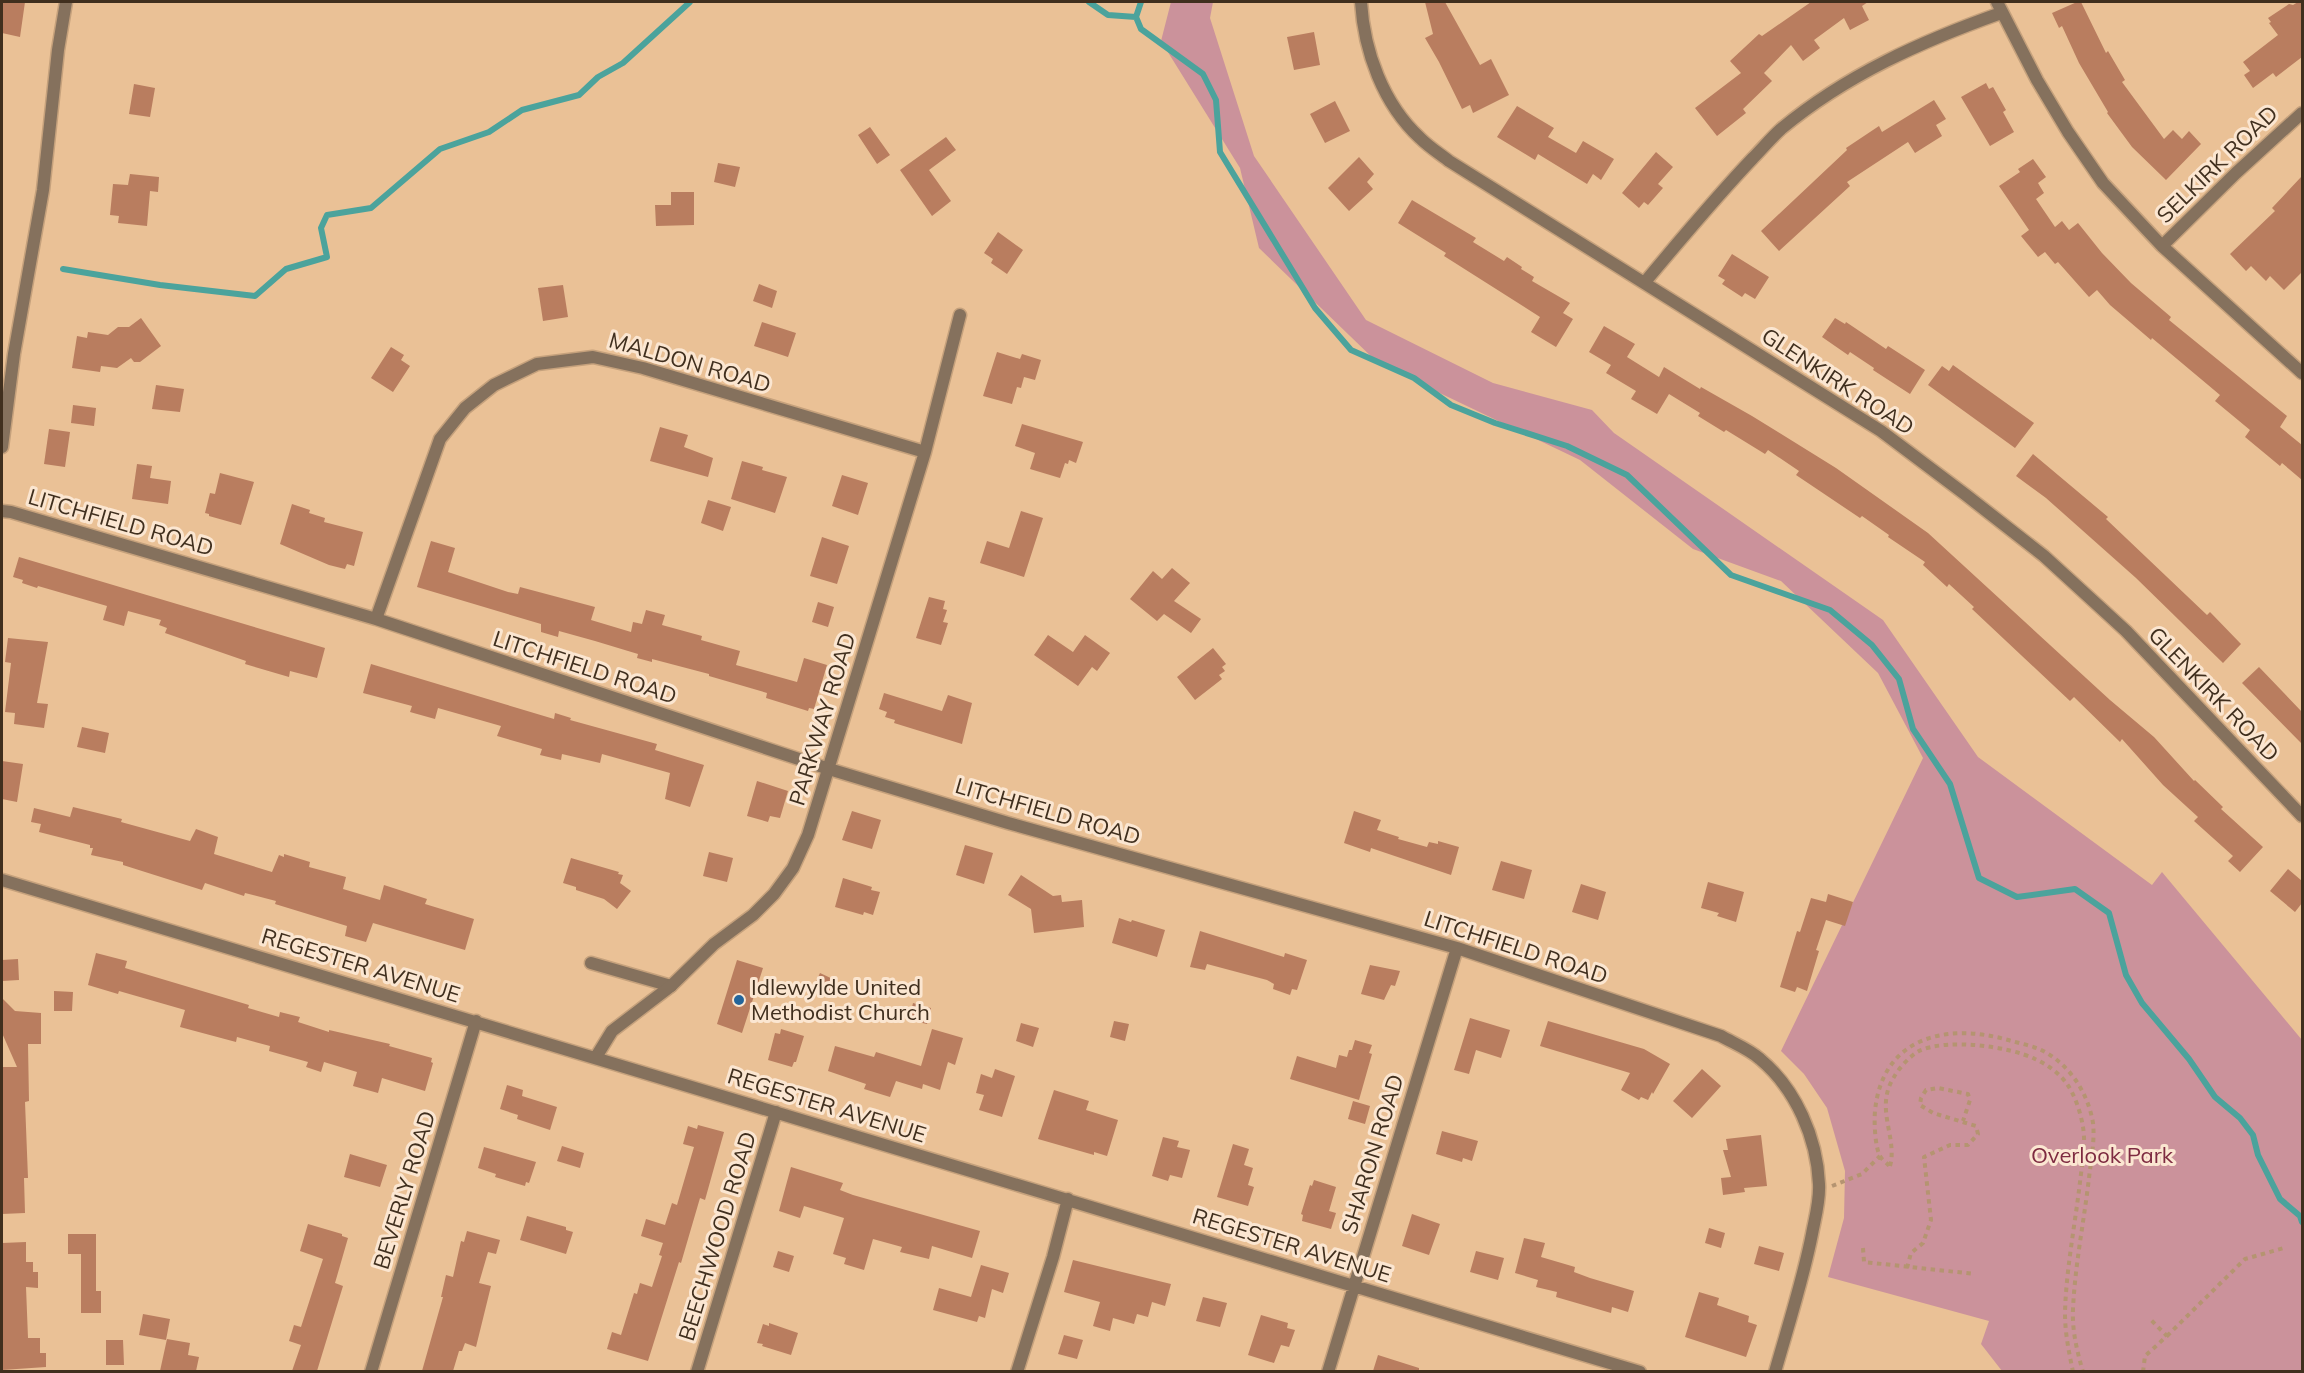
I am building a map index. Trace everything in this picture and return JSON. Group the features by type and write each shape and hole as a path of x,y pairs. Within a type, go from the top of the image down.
{"street":[{"path":"2,447 14,354 43,190 58,51 66,2"},
{"name":"GLENKIRK ROAD","path":"1361,2 1372,60 1382,87 1419,137 1449,161 1881,431 2044,556 2126,631 2302,816"},
{"path":"1645,282 1729,183 1780,131 1821,98 1859,74 1999,7 2037,80 2068,132 2103,183 2162,246 2302,373"},
{"name":"SELKIRK ROAD","path":"2162,246 2236,173 2302,113"},
{"name":"PARKWAY ROAD","path":"596,1057 612,1031 671,986 714,944 753,915 774,894 793,868 808,835 829,769 925,452 960,315"},
{"name":"MALDON ROAD","path":"376,619 440,440 465,408 494,385 537,363 593,357 643,368 925,452"},
{"name":"LITCHFIELD ROAD","path":"2,511 376,619 829,769 1008,823 1457,948 1721,1036 1759,1057 1776,1074 1806,1123 1816,1161 1819,1186 1809,1252 1775,1371"},
{"name":"REGESTER AVENUE","path":"2,880 1637,1371"},
{"name":"SHARON ROAD","path":"1328,1371 1457,948"},
{"path":"591,963 671,986"},
{"name":"BEVERLY ROAD","path":"371,1371 476,1021"},
{"name":"BEECHWOOD ROAD","path":"697,1371 776,1112"},
{"path":"1017,1371 1053,1257 1068,1199"}],"path":[{"path":"2073,1371 2066,1339 2065,1312 2083,1155 2083,1127 2068,1085 2053,1070 2035,1058 1999,1048 1960,1044 1940,1046 1919,1052 1893,1078 1886,1100 1886,1122 1893,1155 1889,1166 1880,1156 1874,1121 1876,1098 1884,1073 1896,1057 1913,1044 1936,1036 1959,1033 2000,1038 2039,1049 2058,1061 2075,1079 2087,1099 2093,1125 2092,1155 2073,1309 2074,1338 2083,1371"},
{"path":"1907,1268 1911,1253 1923,1243 1931,1220 1924,1157 1950,1145 1968,1145 1978,1134 1976,1126 1933,1113 1920,1105 1926,1090 1938,1088 1968,1094 1970,1100 1963,1121"},
{"path":"1819,1186 1834,1186 1862,1174 1880,1156"},
{"path":"1863,1248 1864,1262 1975,1274"},
{"path":"2143,1371 2145,1356 2245,1259 2284,1248"},
{"path":"2149,1318 2167,1336"}],"green space":[{"name":"Overlook Park","path":"1171,2 1213,2 1210,18 1254,156 1366,320 1493,383 1592,410 1614,433 1883,620 1978,757 2152,885 2162,872 2302,1040 2302,1371 2002,1371 1981,1344 1989,1321 1828,1277 1844,1218 1845,1171 1827,1108 1804,1074 1781,1051 1923,758 1878,673 1781,581 1693,549 1580,460 1379,364 1259,248 1240,168 1161,41"}],"building":[{"path":"2,2 25,2 20,37 2,33"},
{"path":"1425,2 1445,2 1480,65 1491,59 1509,95 1473,113 1470,105 1462,109 1425,38 1433,34"},
{"path":"1811,2 1868,2 1862,6 1869,20 1850,30 1844,18 1814,40 1820,48 1803,61 1791,45 1764,73 1772,81 1743,109 1746,113 1717,136 1695,108 1741,73 1730,61 1759,34 1762,36"},
{"path":"2081,2 2106,53 2108,51 2125,80 2122,82 2164,139 2173,130 2182,139 2189,131 2201,144 2166,180 2132,147 2107,113 2079,63 2062,26 2059,28 2052,13"},
{"path":"2302,2 2302,57 2276,77 2273,73 2253,88 2244,75 2250,71 2243,62 2278,35 2268,18 2289,4 2293,5"},
{"path":"1314,32 1320,65 1294,70 1287,37"},
{"path":"1986,83 1989,89 1993,87 2006,110 2003,112 2014,132 1990,146 1961,97"},
{"path":"134,84 155,88 150,117 129,114"},
{"path":"1934,100 1946,119 1936,125 1942,136 1915,153 1908,142 1847,182 1850,186 1779,251 1761,231 1847,150 1846,148 1879,126 1882,132"},
{"path":"1335,101 1350,131 1325,143 1310,114"},
{"path":"1517,106 1554,128 1548,137 1576,153 1583,141 1614,159 1601,180 1593,174 1587,184 1538,154 1535,160 1497,137"},
{"path":"870,127 890,155 877,164 858,135"},
{"path":"946,137 956,150 929,170 951,201 932,216 900,170"},
{"path":"1656,152 1673,167 1658,184 1663,188 1648,205 1644,202 1639,208 1622,193"},
{"path":"1359,157 1374,174 1367,182 1373,189 1349,211 1328,188"},
{"path":"2033,159 2046,177 2038,183 2044,193 2036,199 2055,227 2062,221 2069,230 2078,223 2102,253 2131,283 2171,317 2169,320 2287,416 2280,427 2302,445 2302,480 2282,463 2280,466 2245,437 2250,430 2215,401 2220,395 2110,305 2097,290 2089,297 2058,262 2055,264 2045,252 2038,257 2021,236 2029,230 1999,186 2020,172 2018,169"},
{"path":"718,163 740,167 735,187 714,182"},
{"path":"130,174 159,177 158,192 150,191 147,226 118,223 119,216 110,215 113,184 128,185"},
{"path":"2302,176 2302,272 2284,290 2270,276 2266,281 2251,266 2246,271 2230,254 2275,211 2272,208"},
{"path":"671,192 694,192 694,225 656,226 655,205 671,205"},
{"path":"1412,200 1476,238 1473,242 1504,261 1507,257 1534,277 1532,281 1570,303 1563,313 1573,319 1556,347 1531,332 1540,317 1444,256 1446,253 1398,223"},
{"path":"998,232 1023,250 1007,274 991,263 993,259 984,253"},
{"path":"1732,254 1769,277 1755,299 1745,293 1742,297 1722,284 1725,280 1718,276"},
{"path":"759,284 777,291 772,308 753,301"},
{"path":"563,285 568,317 543,321 538,288"},
{"path":"141,318 161,346 140,362 134,362 131,358 117,368 101,366 100,372 72,368 77,336 87,338 88,332 108,335 118,327 129,327"},
{"path":"1835,318 1845,324 1846,322 1886,349 1888,346 1925,370 1910,394 1850,352 1848,355 1822,337"},
{"path":"762,322 796,333 788,357 754,346"},
{"path":"1604,326 1635,344 1627,357 1659,377 1664,367 1752,416 1836,468 1928,533 2110,700 2154,737 2194,781 2223,807 2221,809 2263,847 2240,872 2228,861 2233,856 2194,821 2198,817 2163,785 2122,739 2120,742 2074,697 2070,701 1972,609 1974,607 1949,584 1947,587 1923,565 1925,562 1862,516 1860,518 1796,475 1799,471 1768,450 1765,454 1726,430 1724,432 1698,416 1700,413 1669,394 1657,414 1631,399 1636,391 1606,373 1611,365 1589,352"},
{"path":"391,347 404,355 401,360 410,366 393,392 371,378"},
{"path":"997,352 1020,359 1022,354 1041,360 1035,380 1024,377 1021,388 1017,387 1012,404 983,396"},
{"path":"1953,365 2034,423 2015,448 1928,385 1942,366 1949,371"},
{"path":"156,385 184,389 180,412 152,409"},
{"path":"73,405 96,408 94,426 71,423"},
{"path":"1022,424 1083,442 1076,463 1069,460 1068,464 1065,463 1060,478 1030,469 1035,453 1015,446"},
{"path":"660,427 688,435 684,447 713,458 708,477 650,461"},
{"path":"49,429 70,432 65,467 44,464"},
{"path":"2033,454 2108,517 2106,519 2207,615 2210,612 2241,644 2223,663 2136,578 2046,498 2016,476"},
{"path":"742,461 787,477 775,513 731,499"},
{"path":"137,464 152,466 150,478 171,481 168,504 132,499"},
{"path":"220,473 254,482 241,525 205,513 210,493 215,494"},
{"path":"842,475 868,483 858,515 832,506"},
{"path":"708,500 731,507 723,531 701,523"},
{"path":"292,504 325,518 324,522 363,532 354,566 347,564 345,569 329,565 280,544"},
{"path":"1021,511 1043,518 1024,577 980,563 987,541 1009,548"},
{"path":"822,537 849,546 837,584 810,576"},
{"path":"431,541 455,548 448,572 508,592 518,594 520,587 595,607 591,620 631,632 633,622 642,624 646,610 665,615 662,625 702,636 701,640 740,651 736,665 797,682 804,658 827,665 814,709 809,708 808,711 766,698 767,693 709,676 709,674 652,659 652,662 637,658 638,654 595,641 559,631 558,637 541,632 541,624 417,587"},
{"path":"19,557 325,648 317,678 290,671 289,677 245,664 246,661 165,633 167,628 159,625 161,620 128,611 124,626 103,620 107,606 38,586 37,588 13,577"},
{"path":"1172,568 1190,583 1174,601 1201,619 1191,633 1164,614 1157,621 1130,599 1153,571 1162,579"},
{"path":"929,597 945,601 943,609 947,610 943,622 948,623 941,645 916,638"},
{"path":"818,602 834,607 828,627 812,622"},
{"path":"1048,635 1073,652 1085,635 1110,653 1097,671 1092,667 1078,686 1034,655"},
{"path":"8,638 48,642 37,703 48,704 44,728 14,724 15,713 5,712 11,663 5,662"},
{"path":"1213,648 1226,664 1222,667 1225,671 1219,675 1222,679 1195,700 1177,677"},
{"path":"371,664 554,719 555,713 571,718 570,720 657,744 655,750 704,765 690,807 665,799 670,773 602,754 600,763 562,754 561,760 540,755 542,749 497,736 501,726 438,708 435,719 410,712 412,706 363,693"},
{"path":"2259,667 2302,712 2302,744 2242,683"},
{"path":"884,693 942,711 948,695 972,703 962,744 894,723 895,720 885,717 887,712 879,709"},
{"path":"82,727 109,733 105,753 77,747"},
{"path":"2,761 23,764 17,802 2,799"},
{"path":"757,781 788,791 780,818 770,816 768,822 747,816"},
{"path":"73,807 122,819 121,822 190,841 196,829 218,837 214,854 272,872 279,855 284,857 284,854 310,862 309,867 346,877 343,889 380,900 384,885 427,899 425,904 474,919 465,950 373,923 366,942 345,936 347,926 275,904 276,901 245,893 244,896 205,883 202,890 123,865 123,862 91,855 93,848 90,848 90,845 39,832 41,824 31,822 34,808 70,817"},
{"path":"852,811 881,820 872,849 842,840"},
{"path":"1354,811 1381,820 1377,830 1399,837 1398,839 1427,847 1429,842 1438,844 1438,841 1459,847 1451,875 1371,848 1370,852 1344,843"},
{"path":"965,845 993,853 984,884 956,875"},
{"path":"709,852 733,858 727,882 703,876"},
{"path":"571,858 623,875 620,883 631,891 617,909 604,899 563,883"},
{"path":"1501,861 1532,870 1524,899 1492,890"},
{"path":"2288,869 2302,881 2302,903 2295,912 2270,891"},
{"path":"1021,875 1053,896 1061,895 1062,902 1082,900 1084,927 1034,933 1031,909 1008,895"},
{"path":"843,878 872,887 871,890 880,892 873,915 864,912 863,915 835,907"},
{"path":"1708,882 1744,892 1736,922 1717,916 1719,913 1701,908"},
{"path":"1581,884 1606,892 1598,920 1572,912"},
{"path":"1828,894 1853,902 1845,926 1826,920 1816,950 1819,951 1807,991 1797,987 1795,992 1780,987 1797,931 1800,932 1811,898 1826,902"},
{"path":"1119,918 1165,930 1157,957 1112,943"},
{"path":"1200,931 1284,957 1285,953 1307,960 1297,990 1292,989 1290,995 1273,989 1274,984 1267,980 1207,964 1205,970 1190,967"},
{"path":"96,953 127,961 125,968 249,1005 248,1008 279,1017 280,1012 300,1017 298,1022 329,1032 329,1030 390,1044 389,1046 432,1058 433,1063 425,1091 382,1078 378,1093 353,1086 357,1072 324,1062 321,1072 306,1067 308,1062 269,1051 270,1046 237,1037 236,1042 180,1027 185,1010 119,991 118,994 88,985"},
{"path":"18,959 19,980 2,981 2,960"},
{"name":"Idlewylde United Methodist Church","path":"737,960 763,968 742,1033 717,1024"},
{"path":"1370,965 1400,971 1395,986 1391,985 1384,1000 1361,994"},
{"path":"820,973 837,981 830,996 813,988"},
{"path":"54,991 73,992 72,1011 54,1011"},
{"path":"2,998 15,1011 41,1013 41,1044 28,1044 29,1101 25,1102 28,1178 24,1178 25,1213 2,1214 2,1067 17,1067 2,1033"},
{"path":"913,1003 931,1008 927,1024 909,1020"},
{"path":"1470,1018 1510,1030 1501,1058 1476,1050 1469,1074 1454,1070"},
{"path":"1114,1021 1129,1024 1125,1041 1110,1037"},
{"path":"1548,1021 1644,1049 1670,1064 1648,1100 1641,1097 1639,1100 1621,1090 1630,1073 1540,1046"},
{"path":"1021,1023 1039,1028 1033,1047 1016,1041"},
{"path":"781,1029 804,1036 796,1062 792,1067 768,1060 775,1033 780,1034"},
{"path":"932,1029 963,1038 955,1065 948,1062 940,1090 923,1084 922,1089 896,1081 890,1097 864,1089 866,1084 828,1071 835,1046 874,1057 876,1052 921,1066"},
{"path":"1355,1040 1372,1045 1369,1053 1372,1054 1359,1100 1290,1079 1297,1056 1336,1068 1339,1055 1347,1057"},
{"path":"995,1069 1015,1076 1002,1117 979,1110 984,1095 976,1093 981,1074 992,1078"},
{"path":"1702,1069 1721,1086 1692,1118 1673,1101"},
{"path":"507,1085 523,1090 522,1096 557,1107 550,1130 517,1119 518,1115 500,1109"},
{"path":"1054,1090 1089,1101 1086,1110 1118,1120 1107,1156 1094,1152 1094,1155 1038,1139"},
{"path":"1353,1101 1370,1106 1365,1124 1348,1119"},
{"path":"698,1125 724,1132 705,1200 700,1198 648,1361 607,1349 612,1332 621,1335 634,1293 637,1294 640,1283 652,1287 662,1256 659,1255 663,1243 641,1236 646,1219 665,1225 672,1203 677,1205 694,1147 683,1144 688,1126 697,1129"},
{"path":"1442,1131 1478,1141 1472,1161 1463,1158 1462,1162 1436,1154"},
{"path":"1761,1135 1767,1186 1744,1188 1745,1192 1723,1195 1721,1178 1731,1177 1723,1150 1728,1150 1726,1139"},
{"path":"1163,1137 1179,1141 1177,1147 1190,1150 1182,1178 1170,1175 1168,1181 1152,1176"},
{"path":"1233,1144 1249,1149 1244,1165 1253,1168 1248,1185 1254,1187 1248,1206 1217,1197"},
{"path":"562,1146 584,1153 580,1168 557,1161"},
{"path":"484,1147 536,1162 529,1183 526,1182 525,1186 495,1177 496,1174 478,1168"},
{"path":"350,1154 387,1165 380,1187 344,1177"},
{"path":"791,1167 843,1183 840,1190 853,1195 980,1231 972,1258 932,1246 929,1259 900,1252 902,1247 873,1239 864,1270 844,1264 846,1258 833,1254 844,1218 804,1206 800,1218 779,1211"},
{"path":"1314,1180 1336,1187 1329,1211 1336,1213 1331,1229 1302,1221 1303,1215 1301,1214 1310,1185 1312,1186"},
{"path":"1412,1214 1440,1224 1429,1255 1402,1246"},
{"path":"527,1216 566,1227 566,1230 573,1232 566,1254 520,1240"},
{"path":"308,1224 348,1238 335,1283 343,1286 317,1371 292,1371 301,1345 289,1341 294,1325 301,1327 323,1259 300,1251"},
{"path":"1709,1228 1725,1233 1721,1248 1705,1243"},
{"path":"467,1231 500,1240 496,1254 488,1252 479,1283 491,1286 476,1347 465,1343 462,1351 459,1351 453,1371 422,1371 443,1297 441,1297 446,1275 453,1277 461,1241 464,1242"},
{"path":"68,1234 96,1234 96,1291 101,1291 101,1313 81,1313 81,1254 68,1254"},
{"path":"1524,1238 1545,1243 1541,1257 1575,1267 1574,1272 1590,1278 1634,1291 1628,1312 1612,1307 1611,1313 1556,1297 1557,1292 1536,1287 1538,1280 1515,1273"},
{"path":"26,1242 26,1262 33,1262 33,1272 38,1272 38,1288 26,1287 28,1338 40,1338 40,1353 46,1353 46,1367 2,1370 2,1243"},
{"path":"1759,1246 1784,1253 1779,1271 1754,1264"},
{"path":"778,1251 794,1256 789,1272 773,1267"},
{"path":"1476,1251 1504,1258 1498,1280 1470,1272"},
{"path":"1073,1260 1171,1284 1165,1306 1152,1302 1148,1317 1137,1314 1134,1324 1113,1318 1110,1331 1093,1326 1100,1302 1064,1292"},
{"path":"981,1265 1009,1273 1003,1293 992,1289 985,1318 979,1316 977,1322 933,1310 939,1288 971,1297"},
{"path":"1699,1292 1719,1298 1717,1305 1749,1316 1748,1322 1757,1325 1746,1357 1685,1337"},
{"path":"1203,1297 1227,1303 1220,1327 1196,1321"},
{"path":"143,1314 170,1319 166,1340 139,1335"},
{"path":"1261,1315 1288,1323 1287,1328 1295,1330 1289,1347 1281,1345 1274,1363 1248,1355"},
{"path":"769,1323 798,1333 791,1355 757,1343 763,1324 769,1326"},
{"path":"1064,1335 1083,1340 1077,1359 1058,1354"},
{"path":"167,1339 190,1343 188,1355 199,1357 196,1371 160,1371"},
{"path":"106,1340 123,1340 124,1365 106,1365"},
{"path":"1378,1355 1419,1368 1419,1371 1373,1371"}],"waterway":[{"path":"63,269 160,285 255,296 286,269 327,257 321,228 327,215 371,208 440,149 489,132 522,110 579,95 598,77 623,63 690,2"},
{"path":"1089,2 1108,15 1136,17"},
{"path":"1141,2 1136,17 1141,29 1203,74 1216,100 1220,152 1315,308 1351,350 1414,378 1451,405 1495,423 1567,446 1627,475 1731,575 1830,610 1872,645 1899,679 1913,729 1950,784 1979,878 2017,897 2075,889 2109,913 2126,975 2142,1003 2189,1059 2215,1097 2240,1118 2253,1135 2258,1155 2280,1199 2300,1216 2302,1222"}],"place":[{"name":"Idlewylde United Methodist Church","path":"739,1000"}]}
